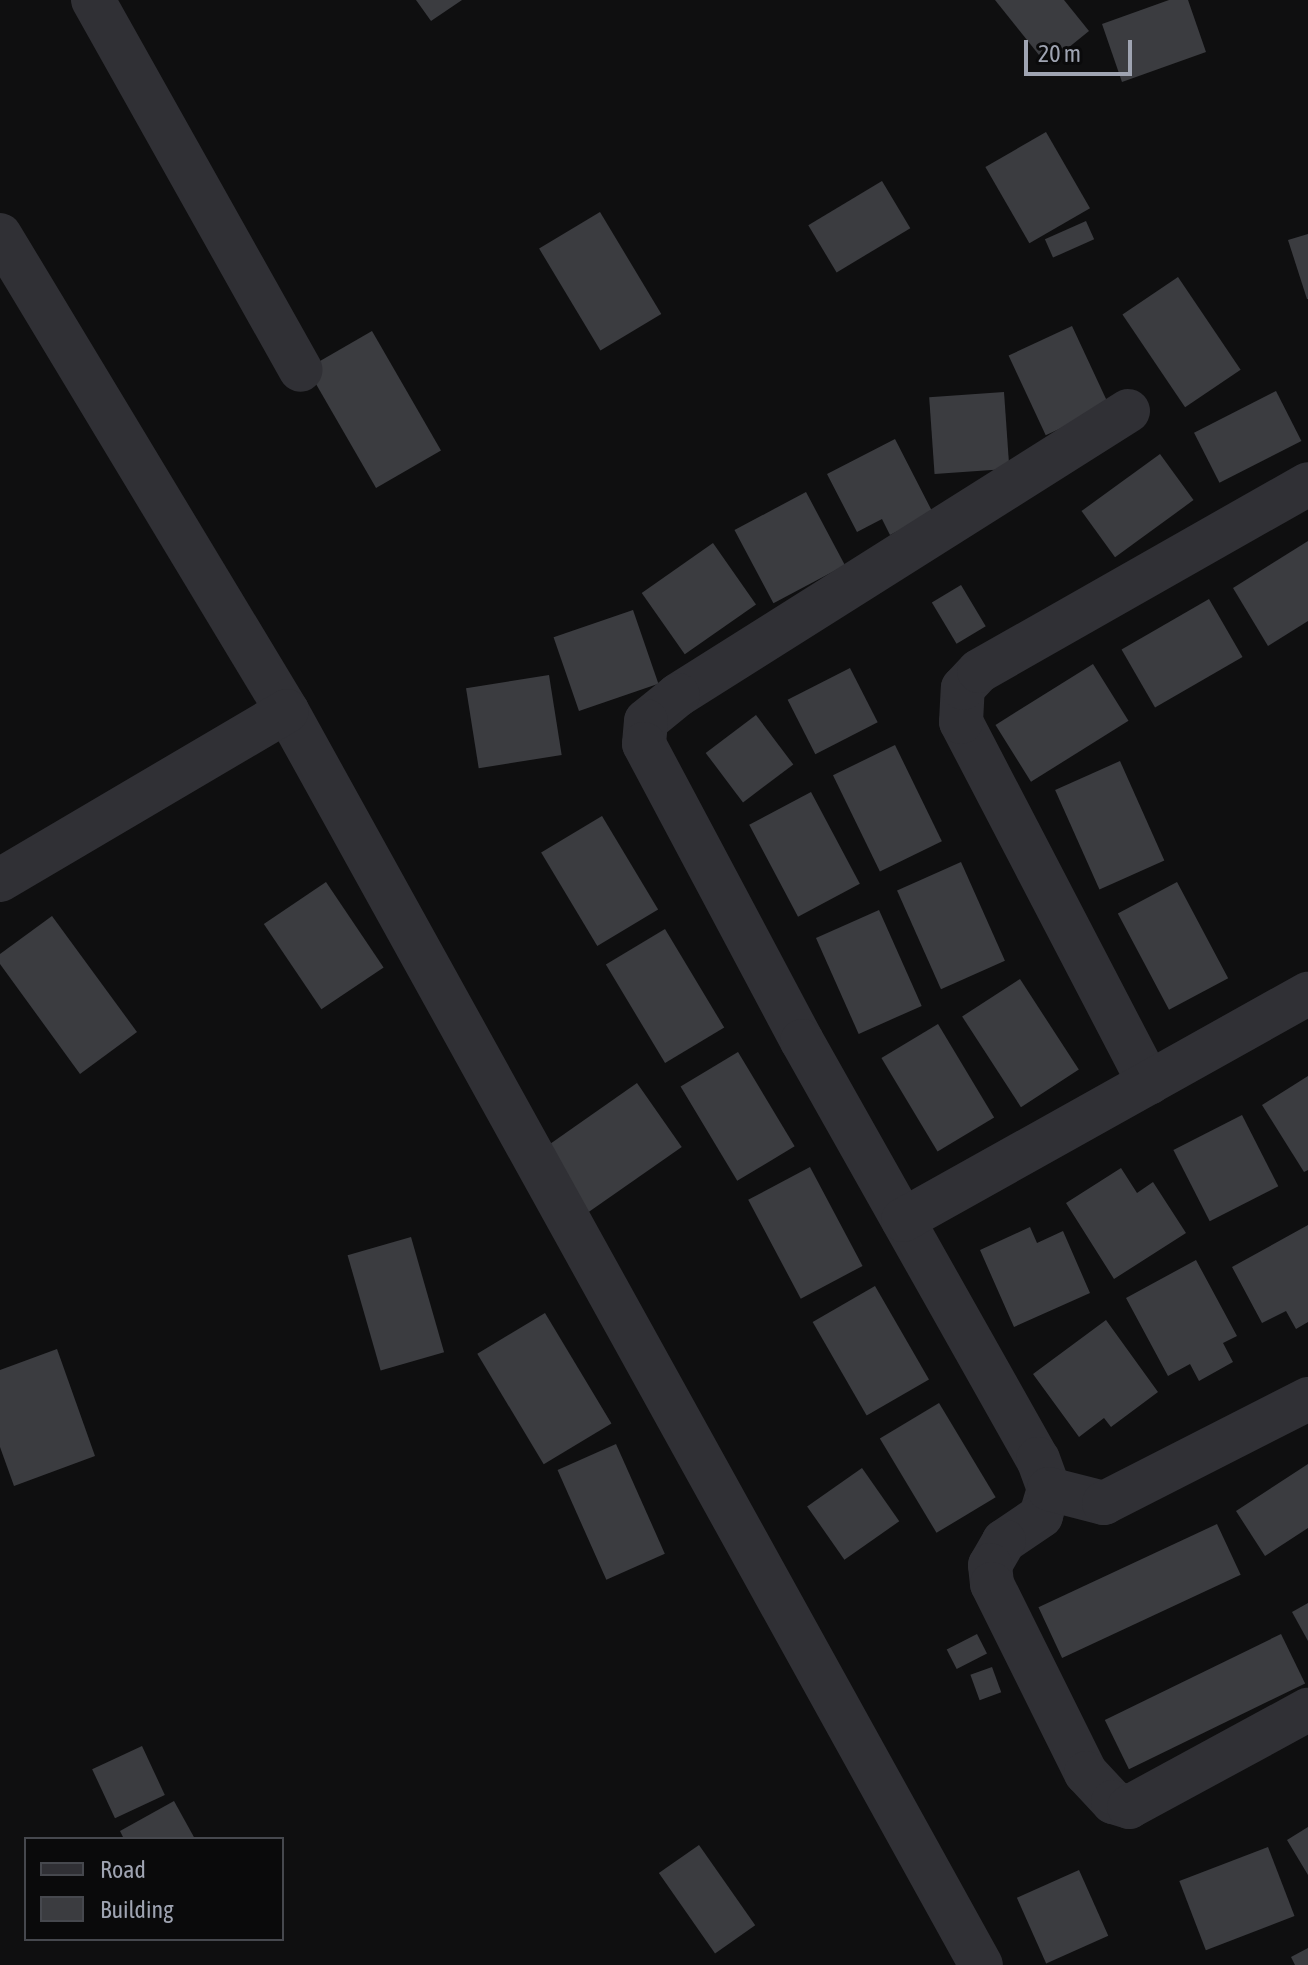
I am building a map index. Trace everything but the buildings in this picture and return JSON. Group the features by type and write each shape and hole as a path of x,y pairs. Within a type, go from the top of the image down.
{"street":[{"path":"93,0 301,370"},
{"path":"0,235 287,711 981,1965"},
{"path":"1128,411 678,695 646,721 644,744 903,1220 1038,1459 1049,1489 1041,1516 1004,1541 990,1565 992,1584 1086,1773 1113,1802 1129,1807 1150,1800 1308,1710"},
{"path":"1149,1083 961,722 963,688 979,671 1308,484"},
{"path":"0,880 287,711"},
{"path":"903,1220 1308,994"},
{"path":"1049,1489 1104,1503 1308,1399"}]}
